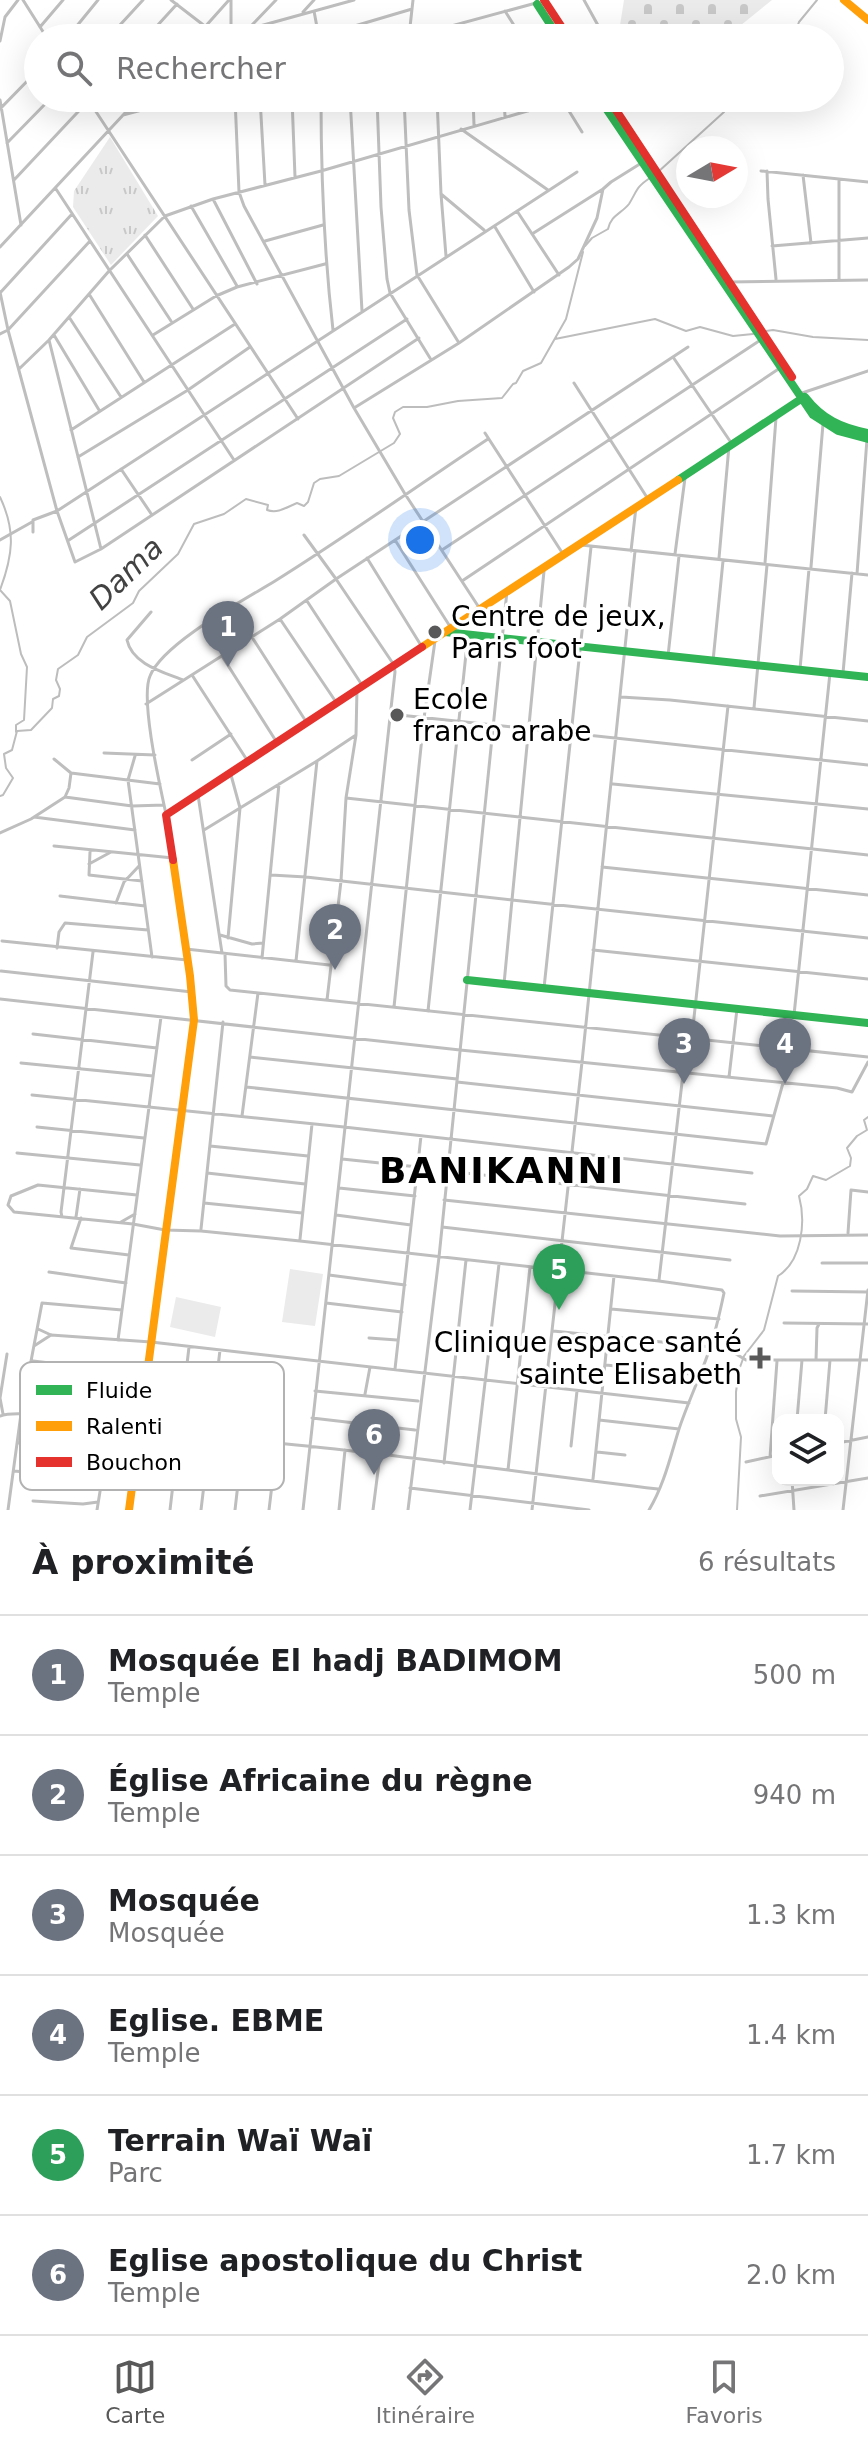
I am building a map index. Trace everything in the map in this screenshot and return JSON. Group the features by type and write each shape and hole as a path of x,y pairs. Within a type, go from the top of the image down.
{"street":[{"path":"0,41 5,17 10,7 20,0 38,24"},
{"path":"43,24 63,0"},
{"path":"78,24 98,0"},
{"path":"121,24 143,0"},
{"path":"171,0 202,24"},
{"path":"209,24 230,0"},
{"path":"230,0 231,24"},
{"path":"254,24 276,0"},
{"path":"301,14 314,0"},
{"path":"266,24 354,0"},
{"path":"410,24 413,0"},
{"path":"584,0 597,24"},
{"path":"844,0 868,17"},
{"path":"851,0 868,17"},
{"path":"458,24 539,1"},
{"path":"539,1 551,24"},
{"path":"539,1 558,24"},
{"path":"159,24 177,4"},
{"path":"363,24 412,9"},
{"path":"314,11 315,24"},
{"path":"505,11 513,24"},
{"path":"0,109 24,84"},
{"path":"0,100 21,225"},
{"path":"7,143 37,112"},
{"path":"13,181 77,112"},
{"path":"98,112 298,420"},
{"path":"0,247 126,112"},
{"path":"123,115 134,112"},
{"path":"236,112 239,192 249,216 343,390 405,494 480,609"},
{"path":"261,112 265,185"},
{"path":"293,112 295,177"},
{"path":"321,112 325,264 333,330"},
{"path":"351,112 362,311"},
{"path":"378,112 383,236 390,293 431,359"},
{"path":"405,112 409,210 417,275 459,343"},
{"path":"438,112 446,256"},
{"path":"474,112 474,125"},
{"path":"505,112 505,117"},
{"path":"19,369 54,335 109,271 165,216 213,199 524,112"},
{"path":"569,112 582,132"},
{"path":"609,112 645,160"},
{"path":"616,112 645,160 803,396 806,408 823,424 845,435 868,435"},
{"path":"461,129 548,190"},
{"path":"532,234 645,160"},
{"path":"761,171 868,182"},
{"path":"767,171 776,279"},
{"path":"0,540 36,518 57,511 577,172"},
{"path":"803,175 811,243"},
{"path":"839,179 839,280"},
{"path":"56,189 234,462"},
{"path":"354,408 459,343 578,259 597,218 603,189"},
{"path":"441,194 485,231"},
{"path":"213,199 257,284"},
{"path":"191,206 237,287"},
{"path":"517,211 559,275"},
{"path":"72,214 0,293 57,511 75,562 101,549 419,338"},
{"path":"265,241 323,225"},
{"path":"494,226 534,292"},
{"path":"145,235 193,309"},
{"path":"772,246 868,238"},
{"path":"0,334 8,330 90,241"},
{"path":"127,254 172,323"},
{"path":"152,336 193,309 237,287 325,264"},
{"path":"727,282 868,280"},
{"path":"89,294 144,382"},
{"path":"69,317 121,397"},
{"path":"67,541 407,319"},
{"path":"71,430 235,324"},
{"path":"54,335 100,411"},
{"path":"763,338 780,368 815,411 831,424 868,435"},
{"path":"442,550 763,338"},
{"path":"49,340 101,549"},
{"path":"77,458 188,390 250,347"},
{"path":"146,704 280,619 367,558 688,347"},
{"path":"673,357 730,445 713,661"},
{"path":"462,581 780,368"},
{"path":"166,815 803,396 868,371"},
{"path":"574,383 648,499"},
{"path":"754,708 776,415"},
{"path":"800,670 823,424"},
{"path":"485,433 564,554"},
{"path":"842,674 868,435"},
{"path":"149,1362 194,1020 173,858 146,704 149,676 174,647 232,606 275,581 488,439"},
{"path":"121,469 152,515"},
{"path":"668,656 685,474"},
{"path":"532,1510 626,651 636,507"},
{"path":"32,522 33,532"},
{"path":"303,1510 395,672 394,665 304,535"},
{"path":"395,540 448,630 468,635 868,677"},
{"path":"578,544 868,575"},
{"path":"544,988 591,547"},
{"path":"367,558 422,647"},
{"path":"504,984 544,567"},
{"path":"408,1510 439,1257 507,591"},
{"path":"307,601 360,688 327,1000"},
{"path":"232,606 307,723"},
{"path":"151,612 131,633 127,643 153,669 183,680"},
{"path":"280,619 337,704"},
{"path":"428,1011 468,635"},
{"path":"394,1007 435,638"},
{"path":"222,656 277,743"},
{"path":"794,1015 830,673"},
{"path":"192,674 249,763"},
{"path":"621,697 868,721"},
{"path":"692,1038 728,706"},
{"path":"390,714 868,765"},
{"path":"192,760 231,734"},
{"path":"204,830 356,735"},
{"path":"104,753 155,755"},
{"path":"135,756 128,780 152,957"},
{"path":"54,759 71,773 160,784"},
{"path":"296,961 317,761"},
{"path":"0,833 34,817 65,797 71,773"},
{"path":"228,938 240,808 231,775"},
{"path":"262,958 279,784"},
{"path":"611,784 868,809"},
{"path":"0,999 852,1092 868,1059 228,989 198,794"},
{"path":"65,797 132,806 164,805"},
{"path":"346,798 868,855"},
{"path":"34,817 135,830"},
{"path":"54,846 173,858"},
{"path":"91,850 89,875 142,881"},
{"path":"89,864 111,852"},
{"path":"116,903 127,879 140,865"},
{"path":"602,867 868,895"},
{"path":"271,875 868,938"},
{"path":"60,896 145,906"},
{"path":"57,948 59,932 65,923 148,930"},
{"path":"220,935 252,944 264,943"},
{"path":"2,941 187,960"},
{"path":"186,949 330,965"},
{"path":"593,950 868,979"},
{"path":"62,1217 93,952"},
{"path":"1,971 192,992"},
{"path":"467,980 868,1023"},
{"path":"242,1116 258,992"},
{"path":"729,1078 737,1009"},
{"path":"118,1340 161,1017"},
{"path":"201,1231 223,1022"},
{"path":"33,1034 157,1048"},
{"path":"250,1057 773,1116"},
{"path":"21,1063 153,1076"},
{"path":"659,1281 683,1074"},
{"path":"246,1087 766,1144 783,1083"},
{"path":"32,1095 752,1173"},
{"path":"300,1241 312,1124"},
{"path":"37,1127 144,1138"},
{"path":"395,1369 421,1136"},
{"path":"210,1146 308,1156"},
{"path":"17,1153 140,1165"},
{"path":"341,1159 418,1167"},
{"path":"447,1171 745,1204"},
{"path":"207,1173 305,1184"},
{"path":"137,1195 34,1186 11,1196 8,1201 14,1212 121,1222 165,1230 331,1244 722,1290 719,1319 711,1347 679,1429 667,1475 649,1510"},
{"path":"337,1188 415,1196"},
{"path":"80,1189 79,1218 71,1248 129,1255"},
{"path":"847,1235 851,1190 868,1192"},
{"path":"444,1200 780,1236 868,1235"},
{"path":"204,1203 302,1213"},
{"path":"121,1222 135,1214"},
{"path":"334,1215 411,1225"},
{"path":"442,1227 730,1260"},
{"path":"444,1463 466,1260"},
{"path":"822,1263 868,1263"},
{"path":"470,1510 499,1264"},
{"path":"508,1470 530,1267"},
{"path":"49,1272 126,1283"},
{"path":"328,1275 405,1285"},
{"path":"592,1481 614,1276"},
{"path":"792,1291 868,1291 843,1510"},
{"path":"40,1362 31,1361 44,1302 122,1310"},
{"path":"325,1303 402,1312"},
{"path":"611,1309 719,1319"},
{"path":"784,1323 866,1324"},
{"path":"816,1360 817,1328 820,1324"},
{"path":"38,1329 51,1335 151,1342 689,1403"},
{"path":"553,1331 711,1347 731,1351 746,1360 868,1360"},
{"path":"34,1346 51,1335"},
{"path":"369,1338 399,1340"},
{"path":"187,1362 189,1347"},
{"path":"218,1362 220,1350"},
{"path":"2,1415 1,1383 7,1354"},
{"path":"798,1414 802,1360"},
{"path":"826,1414 830,1360"},
{"path":"746,1462 770,1457 777,1361"},
{"path":"606,1365 700,1375"},
{"path":"365,1396 370,1367"},
{"path":"315,1391 420,1401"},
{"path":"571,1446 577,1391"},
{"path":"312,1418 417,1430"},
{"path":"599,1420 679,1429"},
{"path":"8,1510 20,1421"},
{"path":"844,1442 868,1437"},
{"path":"284,1444 658,1489"},
{"path":"339,1510 345,1450"},
{"path":"596,1452 625,1455"},
{"path":"373,1510 380,1455"},
{"path":"14,1471 20,1472"},
{"path":"760,1496 868,1478"},
{"path":"793,1486 794,1510"},
{"path":"410,1488 589,1510"},
{"path":"97,1510 100,1490"},
{"path":"129,1510 132,1490"},
{"path":"170,1510 172,1490"},
{"path":"201,1510 203,1490"},
{"path":"235,1510 237,1490"},
{"path":"269,1510 271,1490"},
{"path":"33,1501 98,1502"}],"green space":[{"path":"624,0 772,0 742,24 620,24"},
{"path":"110,137 158,216 111,265 73,207 74,191"},
{"path":"290,1269 323,1274 315,1326 282,1322"},
{"path":"176,1297 221,1307 215,1337 170,1327"}],"waterway":[{"name":"Dama","path":"798,24 817,0"},
{"name":"Dama","path":"658,172 724,112"},
{"name":"Dama","path":"585,246 608,229 639,187 650,178"},
{"name":"Dama","path":"0,796 13,778 6,768 4,754 12,750 17,731 31,730 52,708 53,699 59,696 56,680 58,669 78,655 87,637 133,603 139,591 178,554 194,524 224,514 246,499 268,505 267,510 271,511 297,503 304,506 314,483 339,476 394,443 400,434 393,418 395,412 403,407 502,398 523,371 541,363 566,319 583,252"},
{"path":"555,339 655,319 686,331 700,327 733,336 753,334"},
{"path":"766,331 868,340"},
{"path":"0,497 9,521 11,543 0,590 10,601 21,654 27,667 24,720 16,725 16,732"},
{"path":"737,1510 741,1437 736,1419 739,1370 744,1356 764,1330 778,1276 797,1251 802,1229 799,1196 807,1189 813,1176 826,1180 850,1166 847,1148 867,1130 864,1120 868,1117"}],"traffic: fast":[{"path":"537,4 550,24"},
{"path":"608,112 813,415 838,431 868,439"},
{"path":"678,480 804,397"},
{"path":"805,397 833,421 868,433"},
{"path":"445,632 868,677"},
{"path":"467,980 868,1023"}],"traffic: slow":[{"path":"844,0 868,20"},
{"path":"422,647 678,480"},
{"path":"149,1362 194,1020 173,860"},
{"path":"129,1510 132,1490"}],"traffic: jam":[{"path":"544,0 560,24"},
{"path":"617,112 792,377"},
{"path":"173,860 166,815 422,647"}],"place":[{"name":"Centre de jeux, Paris foot","path":"435,632"},
{"name":"Mosquée El hadj BADIMOM","path":"228,667"},
{"name":"Ecole franco arabe","path":"397,715"},
{"name":"Église Africaine du règne","path":"335,970"},
{"name":"Mosquée","path":"684,1084"},
{"name":"Eglise. EBME","path":"785,1084"},
{"name":"Terrain Waï Waï","path":"559,1310"},
{"name":"Clinique espace santé sainte Elisabeth","path":"760,1358"},
{"name":"Eglise apostolique du Christ","path":"374,1475"}],"district":[{"name":"BANIKANNI","path":"502,1170"}]}
